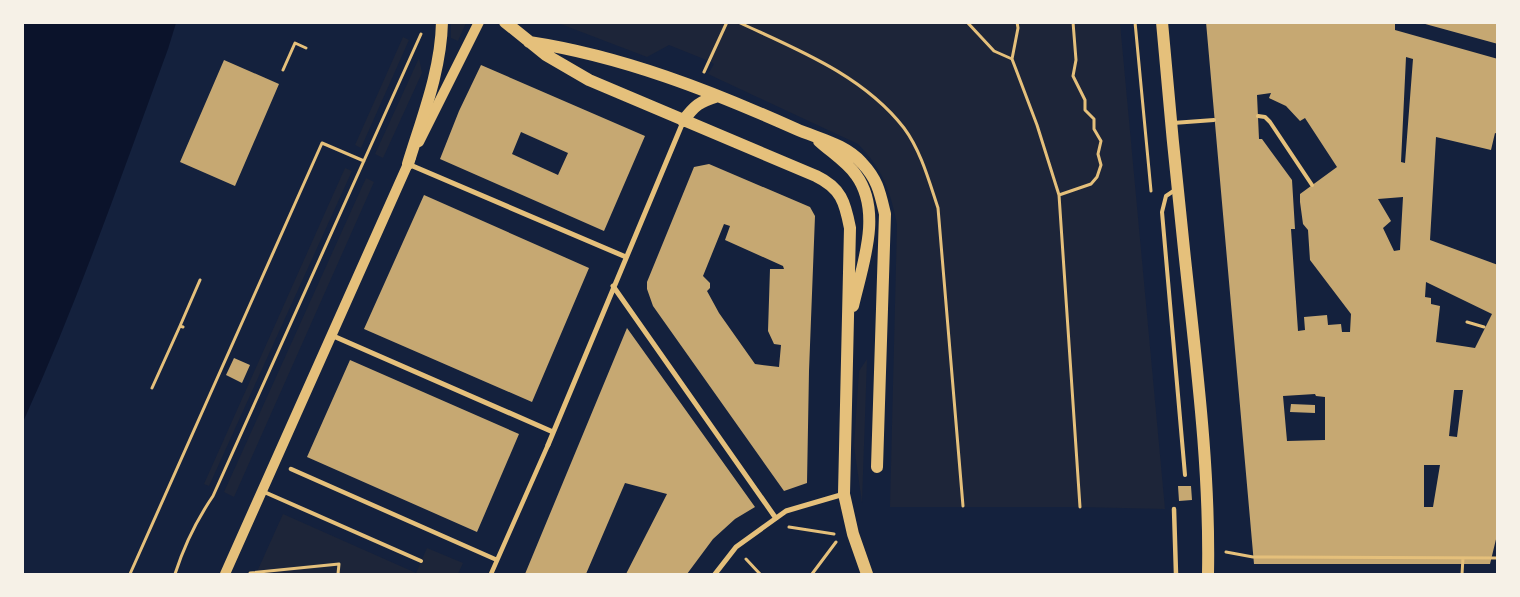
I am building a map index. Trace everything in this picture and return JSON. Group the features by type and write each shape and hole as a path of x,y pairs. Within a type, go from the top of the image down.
{"main road":[{"path":"408,164 439,62 442,43 442,22"},
{"path":"225,574 408,164 479,22"},
{"path":"505,22 527,41 568,69 589,80 816,176 828,182 838,192 845,205 850,228 844,494 853,534 867,574"},
{"path":"1162,22 1208,492 1208,574"},
{"path":"527,41 569,48 718,96 844,148 862,163 878,184 885,214 877,467"},
{"path":"683,121 694,106 718,96"},
{"path":"814,136 854,173 865,193 868,210 868,241 847,336"}],"street":[{"path":"492,574 683,121"},
{"path":"408,164 626,257"},
{"path":"613,286 775,517"},
{"path":"331,335 553,432"},
{"path":"292,469 498,560"},
{"path":"715,574 736,547 775,517 786,511 844,494"},
{"path":"1174,509 1176,574"}],"lane":[{"path":"1258,116 1265,117 1270,122 1312,185"},
{"path":"1171,123 1214,120"},
{"path":"1177,188 1166,196 1162,212 1185,475"},
{"path":"262,491 421,561"}],"path":[{"path":"696,68 704,72 727,22"},
{"path":"738,22 799,50 879,100 904,129 923,163 938,208 963,506"},
{"path":"967,22 994,51 1012,60"},
{"path":"1017,22 1018,28 1012,60 1037,125 1058,195 1080,507"},
{"path":"1058,195 1091,184 1097,177 1101,165 1098,154 1101,140 1094,129 1094,119 1085,110 1085,100 1073,76 1076,60 1073,22"},
{"path":"175,574 182,551 198,519 213,496 422,30"},
{"path":"282,70 295,43 306,48"},
{"path":"130,574 322,142 364,161"},
{"path":"152,388 182,327 200,280"},
{"path":"1467,322 1484,327"},
{"path":"775,517 781,526 842,535 812,574"},
{"path":"1224,551 1253,557 1498,558"},
{"path":"1462,558 1462,574"},
{"path":"253,574 250,573 339,564 338,574"}],"shaded area":[{"path":"23,22 176,23 99,237 23,422"},
{"path":"451,23 466,23 458,41 451,38"},
{"path":"558,23 1120,23 1165,509 890,507 897,224 888,191 874,163 858,144 708,74 714,64 709,61 669,45 647,57"},
{"path":"403,37 409,40 361,148 355,145"},
{"path":"419,58 422,73 383,158 375,154"},
{"path":"345,168 352,171 209,486 204,484"},
{"path":"366,178 374,182 234,497 224,492"},
{"path":"867,359 862,503 854,446 859,371"},
{"path":"283,514 416,573 427,548 463,563 458,574 256,574"}],"building":[{"path":"1206,22 1395,22 1395,30 1498,59 1498,134 1495,133 1491,150 1436,137 1430,240 1498,265 1498,531 1490,564 1254,564","holes":["1406,57 1413,59 1405,163 1401,162","1271,93 1269,98 1286,106 1300,121 1305,118 1337,167 1300,194 1300,202 1303,224 1308,230 1310,260 1351,314 1350,332 1342,332 1341,324 1328,325 1327,315 1304,317 1305,330 1298,331 1291,229 1295,229 1292,180 1262,139 1259,139 1257,95","1403,197 1400,250 1394,251 1383,228 1391,221 1378,199","1426,282 1492,314 1475,348 1436,342 1440,306 1431,304 1431,298 1425,297","1454,390 1463,390 1457,437 1449,436","1315,394 1316,396 1325,397 1325,440 1287,441 1283,396","1424,465 1440,465 1433,507 1424,507"]},
{"path":"1418,22 1491,22 1498,24 1498,44"},
{"path":"224,60 279,84 235,186 180,162"},
{"path":"481,65 645,136 604,231 440,159 459,111","holes":["521,132 568,153 558,175 512,154"]},
{"path":"709,164 810,207 815,216 807,483 784,491 653,306 647,289 647,282 694,167","holes":["724,224 730,226 725,240 783,266 784,269 770,269 768,331 774,344 781,345 779,367 755,364 719,313 707,291 710,288 710,283 703,276"]},
{"path":"424,195 589,268 532,402 364,329"},
{"path":"627,328 755,507 735,519 713,539 687,574 626,574 667,494 625,483 586,574 525,574"},
{"path":"234,358 250,365 242,383 226,375"},
{"path":"350,360 519,434 477,532 307,457"},
{"path":"1291,404 1315,405 1315,413 1290,412"},
{"path":"1178,486 1191,486 1192,500 1179,501"}]}
